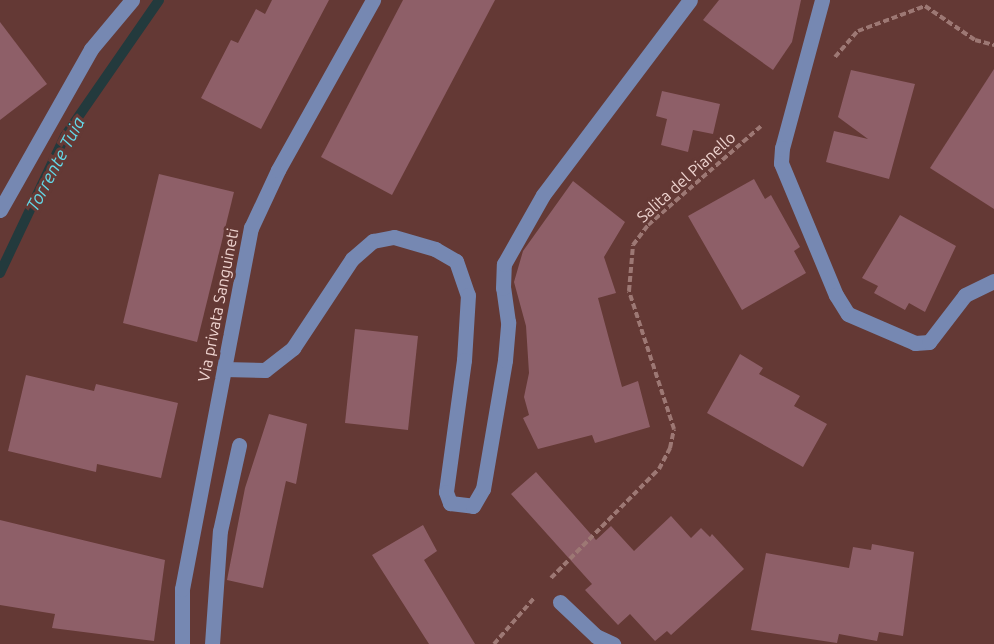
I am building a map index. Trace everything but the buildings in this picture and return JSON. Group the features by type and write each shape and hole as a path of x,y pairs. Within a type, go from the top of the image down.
{"street":[{"path":"0,210 91,49 132,0"},
{"name":"Via privata Sanguineti","path":"180,642 182,589 251,228 278,170 373,0"},
{"path":"224,369 265,370 293,348 352,259 373,241 394,237 435,249 456,261 468,295 464,360 446,492 450,503 473,506 483,489 505,360 508,322 502,288 504,264 543,195 690,0"},
{"path":"822,0 792,108 781,163 836,295 848,314 915,343 929,342 965,295 994,281"},
{"path":"212,644 220,531 239,445"},
{"path":"560,602 596,636 613,644"}],"path":[{"path":"831,61 858,31 925,6 975,40 994,45"},
{"name":"Salita del Pianello","path":"545,585 659,469 670,448 674,429 629,291 633,245 648,225 684,191 773,115 792,108"},
{"path":"494,644 538,594"}],"waterway":[{"name":"Torrente Tuia","path":"0,273 65,136 159,0"}]}
